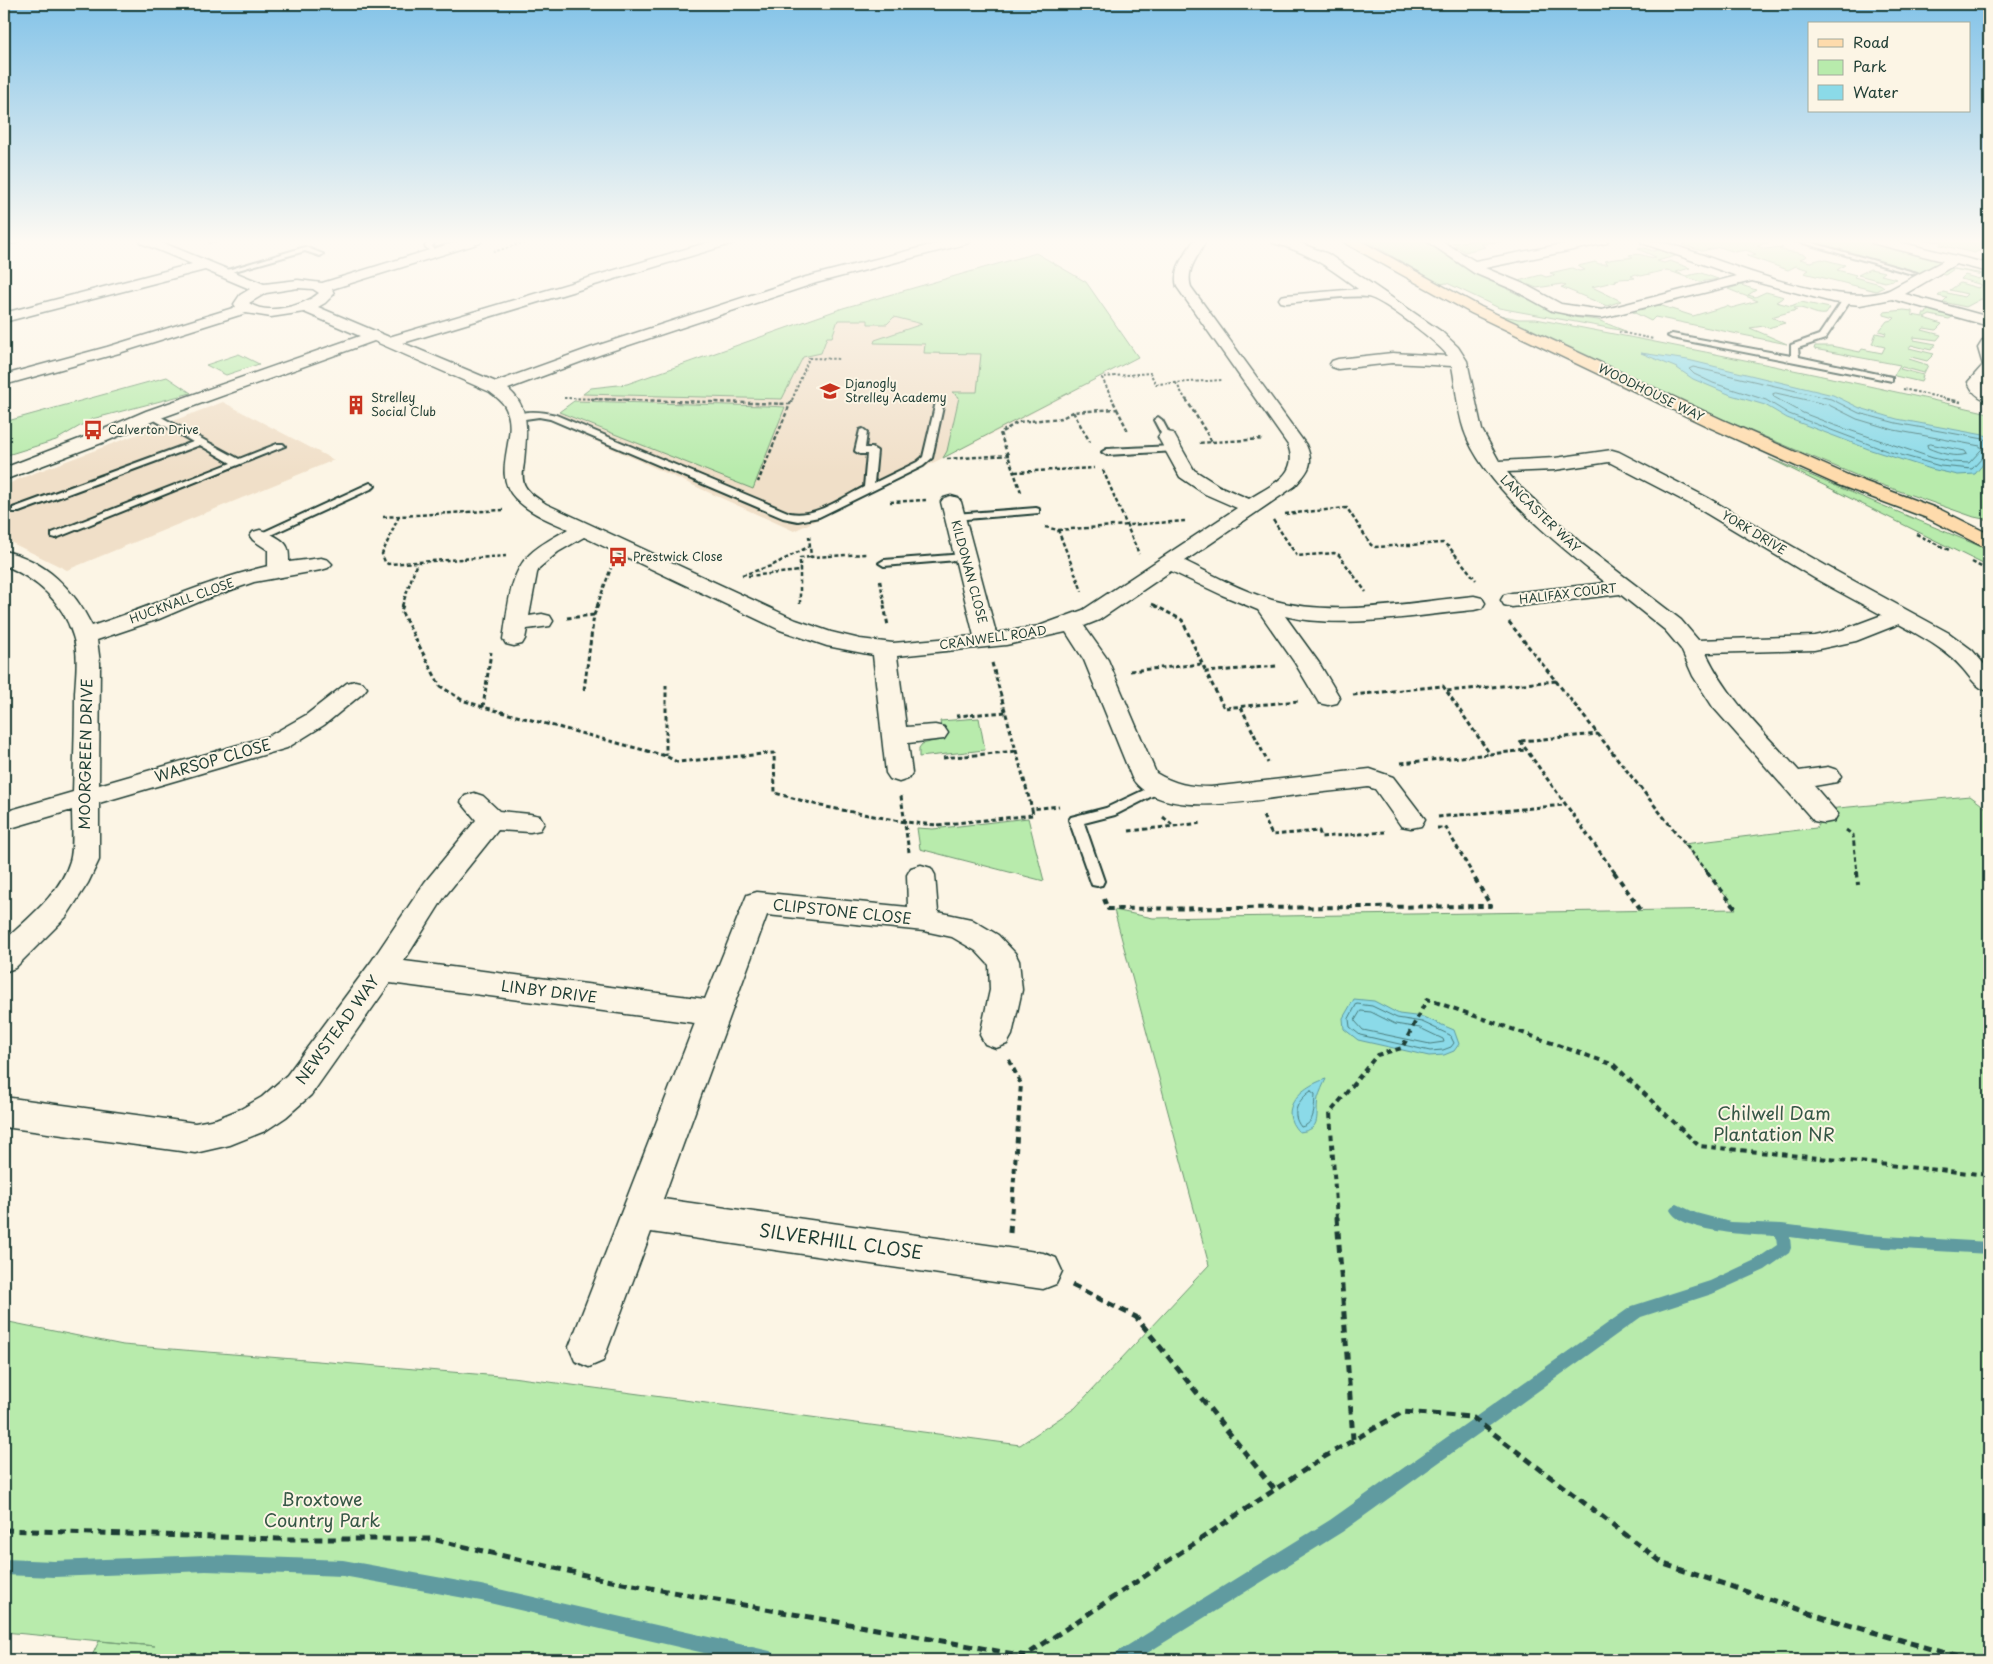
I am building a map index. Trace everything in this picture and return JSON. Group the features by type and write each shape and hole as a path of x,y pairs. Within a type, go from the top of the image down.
{"main road":[{"name":"WOODHOUSE WAY","path":"1492,318 1717,424 1843,480 1934,514 1989,528"},
{"name":"WOODHOUSE WAY","path":"1934,514 1989,542"}],"street":[{"path":"4,380 113,350 216,318"},
{"path":"331,318 496,388 516,411"},
{"path":"4,474 101,437 152,415 382,339 460,318"},
{"path":"496,388 605,348 697,318"},
{"name":"CRANWELL ROAD","path":"516,411 513,478 516,488 521,493 539,508 710,590 800,629 853,645 888,649 1024,636 1072,624 1092,615 1288,482 1301,466 1302,455 1292,438 1207,318"},
{"name":"LANCASTER WAY","path":"1412,318 1437,335 1452,350 1459,361 1470,407 1473,430 1493,467 1510,488 1576,548 1673,625 1692,647 1705,676 1722,702 1824,814"},
{"path":"1974,318 1989,322"},
{"path":"1989,343 1986,348 1989,362"},
{"path":"1338,364 1392,358 1459,361"},
{"path":"1989,369 1976,382 1979,389 1989,396"},
{"path":"1170,444 1187,473 1243,512"},
{"name":"YORK DRIVE","path":"1493,467 1555,464 1612,456 1701,502 1822,573 1941,638 1964,655 1989,684"},
{"name":"KILDONAN CLOSE","path":"952,510 987,641"},
{"path":"515,632 526,573 530,564 542,554 583,530"},
{"path":"260,536 278,548 279,570"},
{"name":"MOORGREEN DRIVE","path":"4,960 56,909 74,883 85,860 88,663 85,636 78,619 56,587 32,569 5,560"},
{"path":"1169,562 1266,605 1293,611 1315,613 1379,611 1477,595"},
{"name":"HUCKNALL CLOSE","path":"85,636 151,614 198,594 248,578 279,570 321,564"},
{"name":"HALIFAX COURT","path":"1508,608 1625,587"},
{"path":"1266,605 1307,663 1328,698"},
{"path":"1692,647 1814,644 1848,636 1900,616"},
{"path":"515,632 542,621"},
{"path":"1072,624 1096,660 1145,778 1159,787 1188,794 1215,796 1370,778 1384,783 1414,824"},
{"path":"888,649 898,768"},
{"name":"WARSOP CLOSE","path":"4,821 278,742 315,720 355,688"},
{"path":"894,736 934,733"},
{"path":"1792,780 1828,776"},
{"name":"NEWSTEAD WAY","path":"4,1112 195,1138 218,1134 253,1120 274,1107 298,1085 382,970 483,811 530,823"},
{"name":"CLIPSTONE CLOSE","path":"921,875 924,920"},
{"name":"CLIPSTONE CLOSE","path":"715,1013 758,903 924,920 960,927 987,944 1004,961 1006,990 996,1035"},
{"name":"LINBY DRIVE","path":"382,970 715,1013"},
{"path":"589,1347 715,1013"},
{"name":"SILVERHILL CLOSE","path":"640,1213 1043,1271"}],"lane":[{"path":"1795,359 1794,348 1822,337 1835,318"},
{"path":"1672,336 1889,379"},
{"path":"516,411 553,417 787,516 798,518 816,515 920,464 927,458 940,402"},
{"path":"152,415 238,462"},
{"path":"1107,452 1170,444 1158,420"},
{"path":"863,432 860,451 872,452 869,489"},
{"path":"16,510 200,442"},
{"path":"56,535 280,446"},
{"path":"260,536 370,486"},
{"path":"952,510 1036,511"},
{"path":"882,568 965,556"},
{"path":"1097,881 1076,820 1110,812 1159,787"}],"path":[{"path":"757,486 809,358 840,359"},
{"path":"1130,437 1102,378 1104,377 1150,373 1156,384 1249,378"},
{"path":"1176,383 1212,442"},
{"path":"576,399 790,404"},
{"path":"1000,432 1018,422 1062,418 1073,412 1117,409"},
{"path":"1170,444 1292,438"},
{"path":"944,461 949,458 1009,455"},
{"path":"1015,472 1102,467"},
{"path":"882,503 928,500"},
{"path":"383,517 539,508"},
{"path":"1058,530 1128,525 1243,512 1270,515 1347,508 1371,545 1375,547 1443,543 1449,548 1477,595"},
{"path":"1270,515 1297,556 1334,554 1343,558 1379,611"},
{"path":"400,516 382,554 385,562 388,564 542,554"},
{"path":"1128,525 1148,576"},
{"path":"809,531 811,557"},
{"path":"710,590 732,577 749,574 771,566 810,546"},
{"path":"584,690 594,615 613,564 630,552"},
{"path":"800,629 800,558 867,554"},
{"path":"417,562 401,611 440,686 462,700 483,708 666,756 677,762 774,753 775,793 821,806 905,822 937,825 1033,814 987,641"},
{"path":"882,568 888,649"},
{"path":"732,577 800,571"},
{"path":"1123,593 1161,608 1182,620 1224,708 1443,686 1490,754"},
{"path":"1508,608 1556,681 1736,908"},
{"path":"483,708 493,639 515,632"},
{"path":"1206,672 1307,663"},
{"path":"1102,673 1202,664"},
{"path":"1446,691 1556,681"},
{"path":"666,685 666,756"},
{"path":"1241,707 1281,789"},
{"path":"1598,734 1520,741 1641,910"},
{"path":"1376,780 1394,764 1526,750"},
{"path":"921,875 910,865 898,768 1017,751"},
{"path":"1255,817 1264,816 1272,835 1319,831 1321,837 1564,805"},
{"path":"1032,809 1060,806"},
{"path":"1824,814 1853,835 1858,885"},
{"path":"1129,831 1210,822"},
{"path":"1097,881 1108,909 1491,906 1446,828 1414,824"},
{"path":"1353,1440 1330,1113 1377,1055 1402,1048 1427,1000 1614,1065 1699,1146 1989,1174"},
{"path":"996,1035 1021,1084 1007,1265"},
{"path":"1043,1271 1136,1317 1275,1490"},
{"path":"4,1530 278,1539 432,1539 606,1580 1025,1656 1275,1490 1353,1440 1403,1412 1472,1417 1664,1564 1828,1619 1969,1660"}],"shaded area":[{"name":"Djanogly Strelley Academy","path":"816,318 1111,318 1138,357 1000,430 794,531 549,420 591,388 627,384"},
{"path":"223,402 334,460 67,570 4,539 4,487 16,480"}],"green space":[{"path":"816,318 893,318 887,324 868,324 868,320 838,320 832,337 827,337 821,353 803,357 782,399 583,394 591,388 627,384"},
{"path":"897,318 1111,318 1138,357 943,458 947,451 959,397 952,392 977,392 981,354 924,353 925,344 874,343 875,340 922,324"},
{"path":"1505,318 1536,319 1707,352 1989,413 1989,520 1974,517 1865,479 1701,410"},
{"path":"1552,318 1598,320 1625,331"},
{"path":"1644,318 1654,318 1651,321"},
{"path":"1658,318 1773,318 1785,323 1768,328 1764,326 1750,328 1787,344"},
{"path":"1895,318 1925,318 1942,324 1936,330 1924,328 1922,330 1941,335 1937,340 1914,337 1914,340 1936,344 1931,350 1911,345 1909,348 1934,354 1927,361 1911,357 1909,359 1928,365 1924,373 1902,367 1900,369 1923,375 1921,382 1895,376 1900,365 1814,349 1815,346 1831,346 1860,352 1862,349 1882,353 1885,347 1872,344 1876,333 1885,335 1886,333 1879,331 1887,321"},
{"path":"239,354 259,364 226,375 206,365"},
{"path":"167,377 191,393 92,419 56,440 4,456 4,422"},
{"path":"574,401 785,407 753,489 559,412"},
{"path":"1769,458 1989,550 1989,567"},
{"path":"979,718 985,750 919,757 919,748 922,744 943,739 940,721"},
{"path":"1970,796 1989,810 1989,1660 90,1660 99,1641 155,1646 4,1632 4,1321 123,1345 512,1377 1020,1445 1075,1408 1209,1265 1114,910 1153,918 1736,909 1684,844 1816,828 1827,809"},
{"path":"1028,818 1044,881 920,849 917,828 933,829"}],"water":[{"path":"1641,353 1688,360 1833,395 1860,408 1897,419 1989,436 1989,457 1975,474 1958,475 1931,469 1871,450 1787,418 1765,405 1731,395 1693,379 1677,368"},
{"path":"1354,999 1374,1001 1399,1014 1423,1017 1454,1030 1459,1044 1454,1051 1444,1055 1429,1056 1358,1040 1344,1029 1343,1018"},
{"path":"1326,1079 1318,1098 1315,1125 1307,1131 1299,1132 1290,1115 1291,1107 1308,1087"}],"waterway":[{"path":"1677,1210 1693,1219 1730,1228 1782,1230"},
{"path":"1120,1660 1336,1526 1637,1311 1712,1287 1760,1265 1784,1248 1782,1230"},
{"path":"1782,1230 1867,1241 1989,1248"},
{"path":"4,1567 54,1569 206,1563 343,1568 481,1593 770,1660"}],"place":[{"name":"Djanogly Strelley Academy","path":"830,391"},
{"name":"Strelley Social Club","path":"356,405"},
{"name":"Calverton Drive","path":"93,430"},
{"name":"Prestwick Close","path":"618,557"}],"park label":[{"name":"Chilwell Dam Plantation NR","path":"1774,1124"},
{"name":"Broxtowe Country Park","path":"322,1510"}]}
